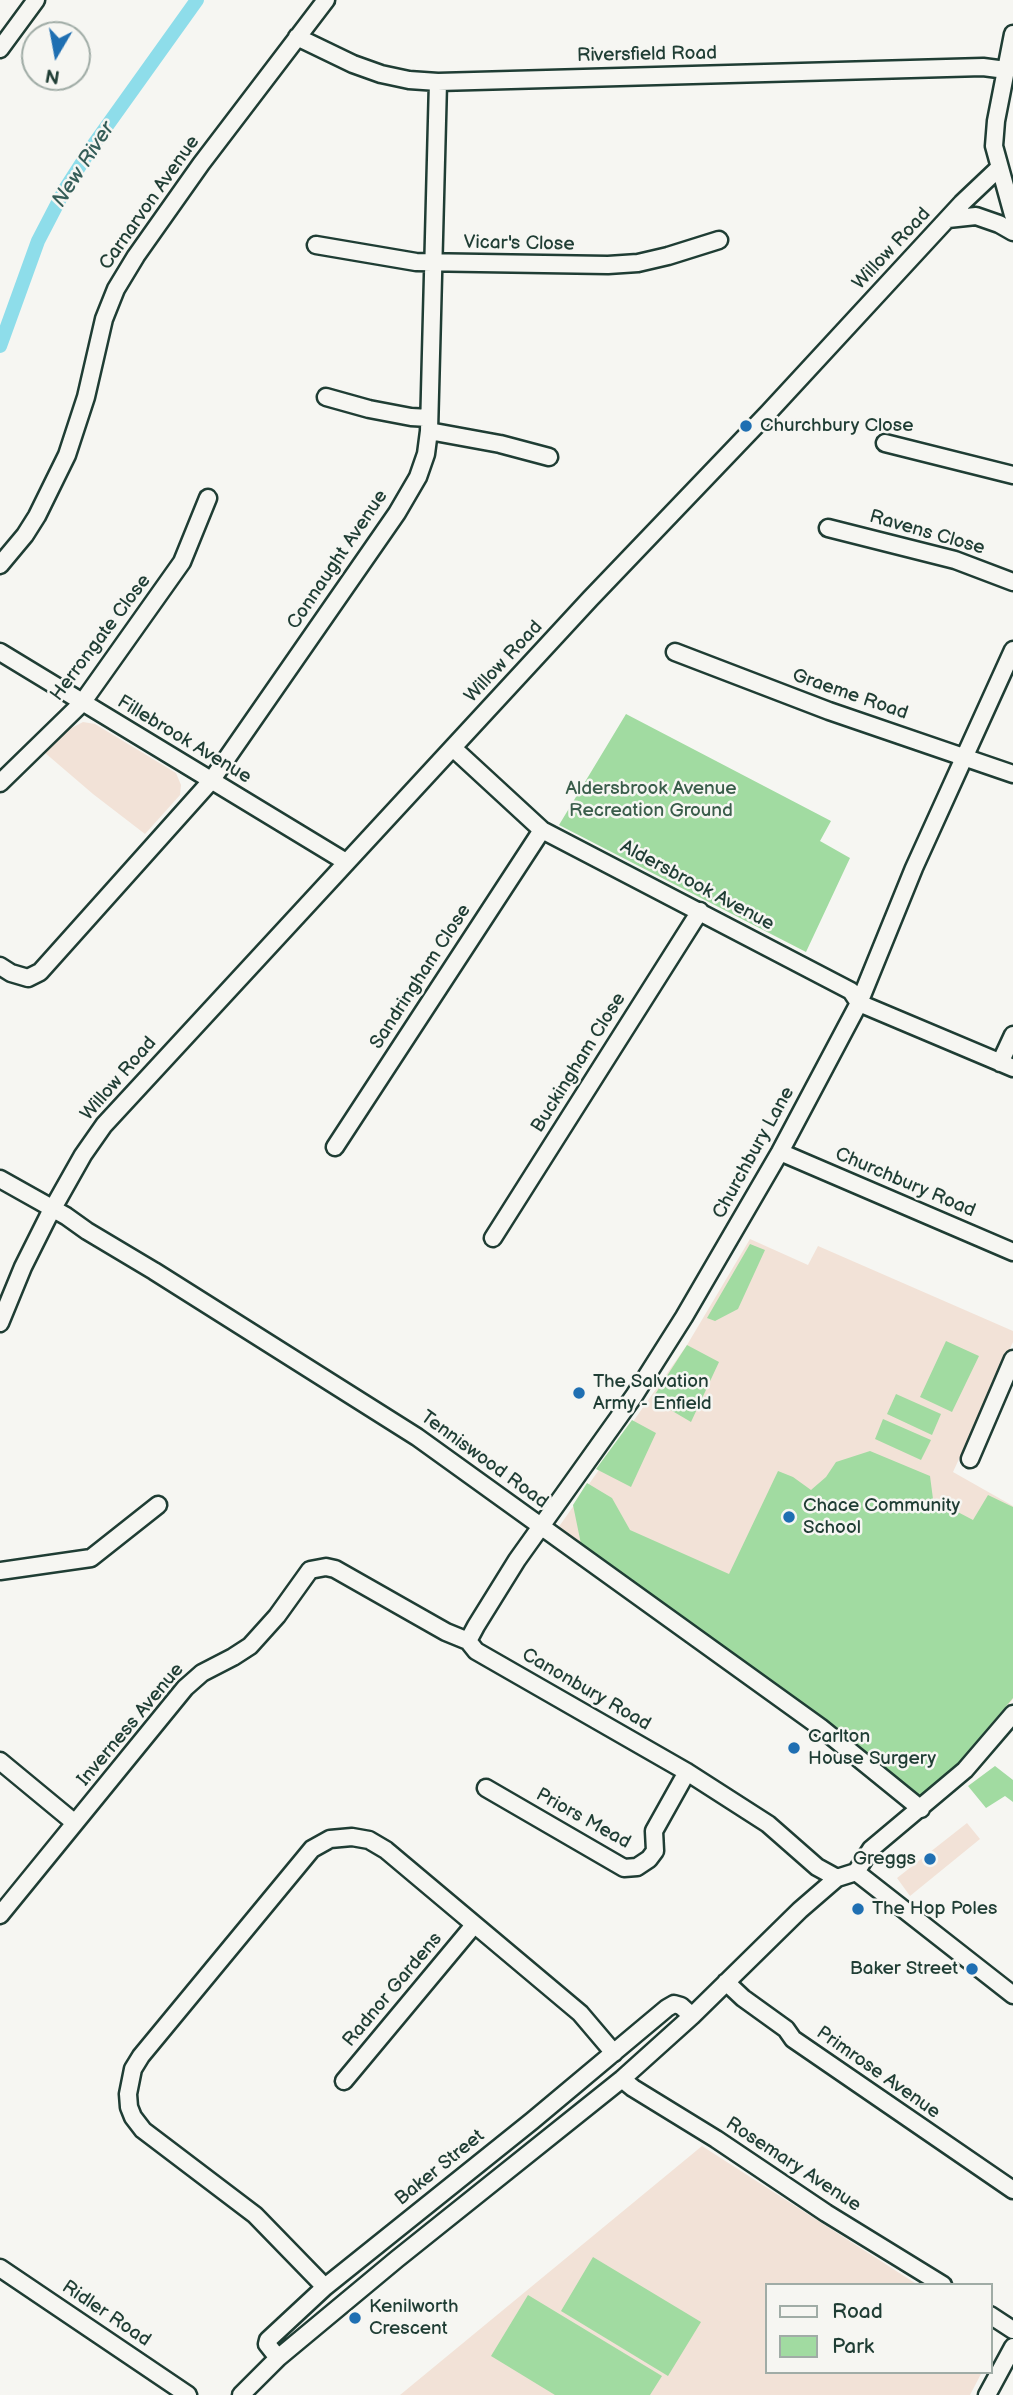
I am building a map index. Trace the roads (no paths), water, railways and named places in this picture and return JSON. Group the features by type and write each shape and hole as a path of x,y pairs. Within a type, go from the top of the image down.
{"street":[{"path":"0,49 36,0"},
{"name":"Carnarvon Avenue","path":"0,565 37,516 67,454 79,420 104,318 116,289 201,164 326,0"},
{"path":"1013,34 994,146 1013,215"},
{"name":"Riversfield Road","path":"297,37 353,64 381,74 438,82 983,67 1006,70"},
{"name":"Connaught Avenue","path":"0,966 27,978 40,972 211,781 397,513 418,477 426,454 429,424 438,82"},
{"name":"Willow Road","path":"0,1323 23,1267 53,1208 83,1155 104,1125 976,188 999,168"},
{"path":"948,219 976,216 1013,232"},
{"name":"Vicar's Close","path":"316,244 433,263 608,265 668,257 719,240"},
{"path":"326,397 411,417 550,457"},
{"path":"885,443 1013,475"},
{"name":"Herrongate Close","path":"0,783 82,703 182,562 208,498"},
{"name":"Ravens Close","path":"828,528 955,560 1013,582"},
{"name":"Churchbury Lane","path":"472,1646 496,1593 634,1396 684,1317 780,1153 859,1003 914,868 1013,650"},
{"name":"Fillebrook Avenue","path":"0,652 346,862"},
{"name":"Graeme Road","path":"675,652 829,711 1013,774"},
{"name":"Aldersbrook Avenue","path":"453,748 542,830 850,991 859,1003 1007,1065"},
{"name":"Sandringham Close","path":"335,1147 542,830"},
{"name":"Buckingham Close","path":"493,1238 700,911"},
{"path":"1007,1065 1013,1035"},
{"name":"Churchbury Road","path":"780,1153 1013,1252"},
{"name":"Tenniswood Road","path":"0,1179 53,1208 417,1437 820,1727 921,1809"},
{"path":"970,1458 1013,1359"},
{"path":"0,1571 91,1558 158,1505"},
{"name":"Canonbury Road","path":"304,1576 318,1567 335,1569 472,1646 687,1772 768,1824 817,1867 838,1878"},
{"name":"Inverness Avenue","path":"0,1915 185,1688 202,1673 250,1646 277,1616 304,1576"},
{"path":"242,2395 278,2358 397,2259 622,2079 838,1878 856,1872 871,1849 965,1770 1013,1714"},
{"path":"0,1761 75,1824"},
{"name":"Priors Mead","path":"486,1788 624,1868 637,1867 649,1860 655,1851 654,1831 687,1772"},
{"path":"325,2287 255,2215 142,2130 128,2107 132,2068 312,1849 330,1839 352,1838 369,1840 386,1850 580,2013 614,2053"},
{"path":"856,1872 1013,1995"},
{"name":"Radnor Gardens","path":"344,2081 474,1925"},
{"name":"Primrose Avenue","path":"726,1982 743,1998 786,2029 793,2039 1013,2190"},
{"name":"Baker Street","path":"278,2358 267,2344 268,2340 325,2287 674,2004 692,2016"},
{"name":"Rosemary Avenue","path":"622,2079 940,2283"},
{"name":"Ridler Road","path":"0,2268 188,2395"},
{"path":"992,2316 1013,2330"},
{"path":"987,2395 1013,2347"}],"waterway":[{"name":"New River","path":"0,346 38,241 65,189 197,0"}],"place":[{"name":"Churchbury Close","path":"746,426"},
{"name":"The Salvation Army - Enfield","path":"579,1393"},
{"name":"Chace Community School","path":"789,1517"},
{"name":"Carlton House Surgery","path":"794,1748"},
{"name":"Greggs","path":"930,1859"},
{"name":"The Hop Poles","path":"858,1909"},
{"name":"Baker Street","path":"972,1969"},
{"name":"Kenilworth Crescent","path":"355,2318"}],"park label":[{"name":"Aldersbrook Avenue Recreation Ground","path":"651,800"}]}
